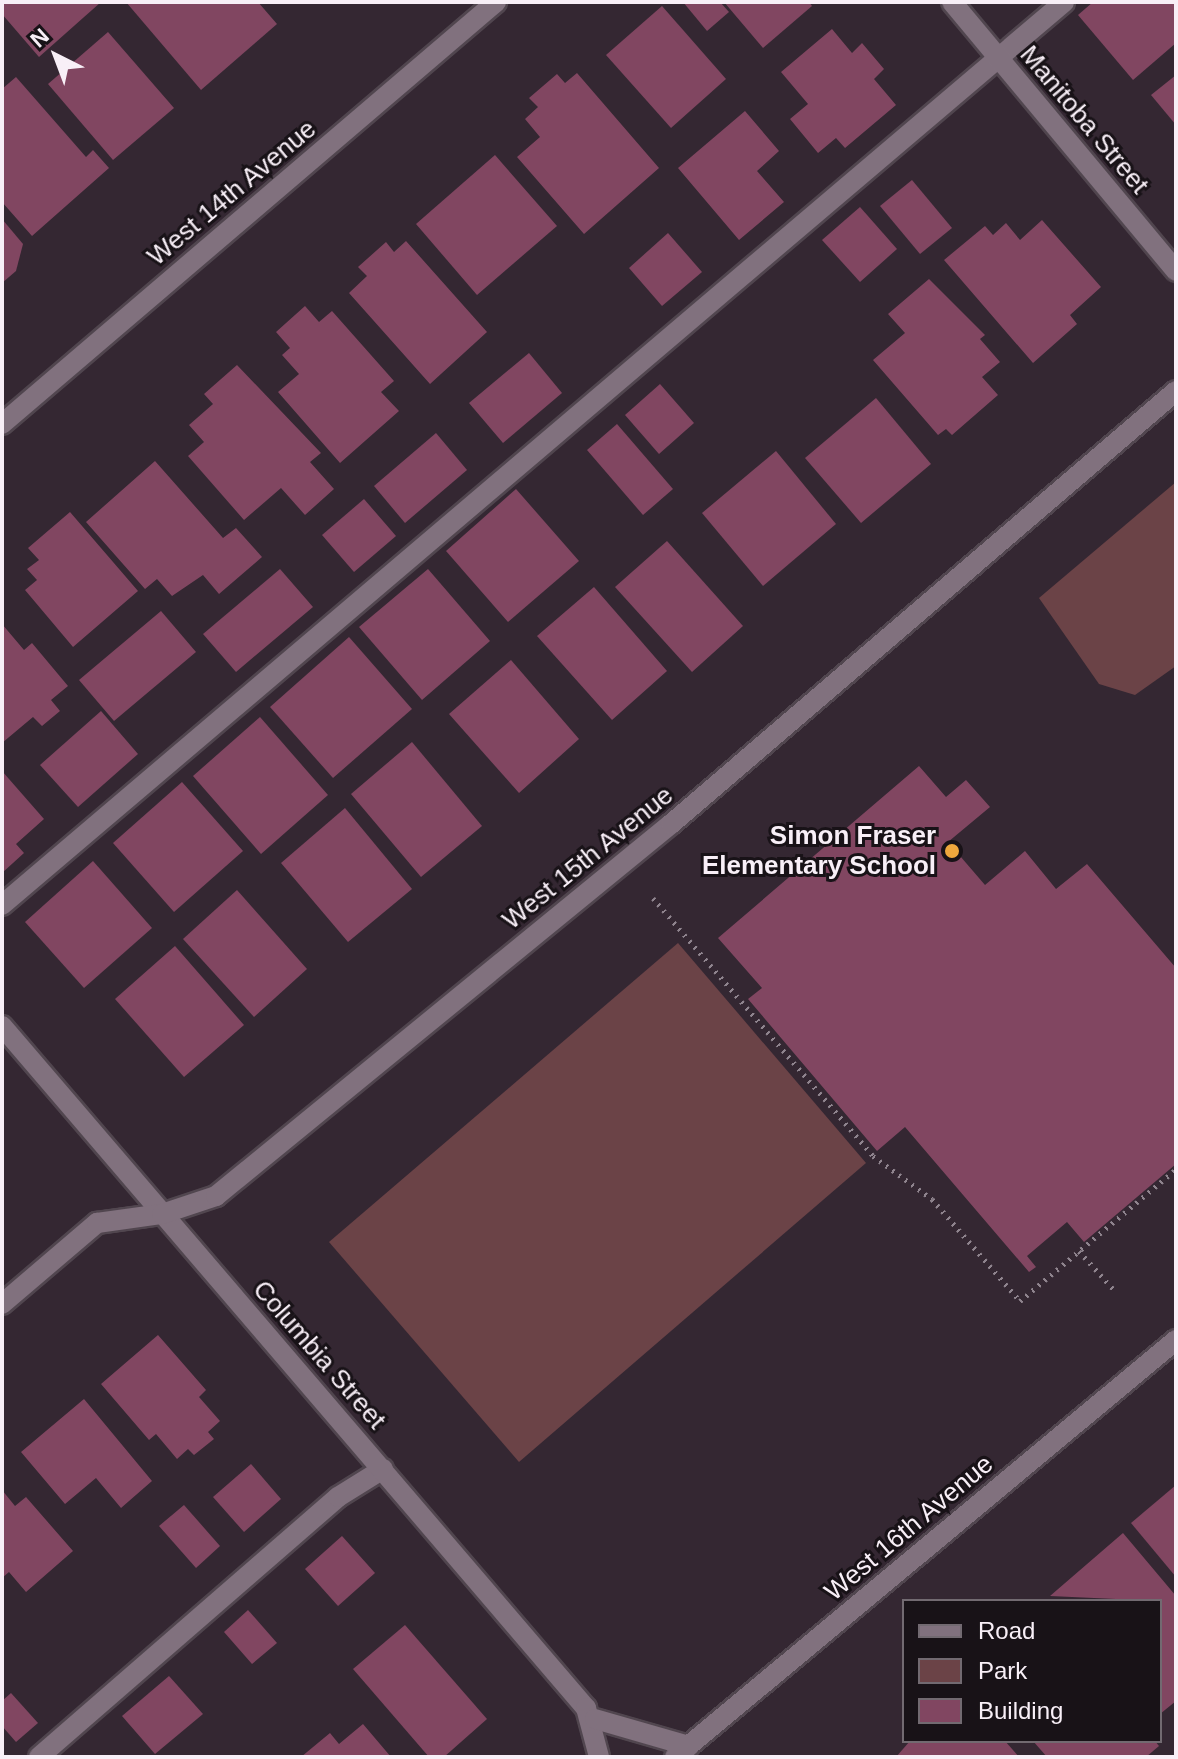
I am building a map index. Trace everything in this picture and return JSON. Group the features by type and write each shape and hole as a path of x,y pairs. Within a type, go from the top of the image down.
{"street":[{"name":"West 14th Avenue","path":"2,424 496,2"},
{"name":"Manitoba Street","path":"952,2 1176,271"},
{"path":"2,905 1064,2"},
{"name":"West 15th Avenue","path":"2,1304 97,1223 162,1214 216,1196 671,824 1176,391"},
{"name":"Columbia Street","path":"2,1026 595,1719"},
{"name":"West 16th Avenue","path":"682,1752 1176,1340"},
{"path":"39,1757 338,1497 383,1469"},
{"path":"599,1757 595,1719 682,1752"}],"path":[{"path":"653,898 873,1156 932,1199 1020,1301 1176,1169"},
{"path":"1079,1251 1115,1291"}],"green space":[{"path":"1176,482 1176,666 1135,695 1099,684 1039,598"},
{"path":"678,943 866,1163 519,1462 329,1242"}],"building":[{"path":"2,2 101,2 39,57 2,14"},
{"path":"126,2 258,2 277,24 201,90"},
{"path":"683,2 720,2 729,12 707,31"},
{"path":"724,2 809,2 812,6 763,48"},
{"path":"1093,2 1176,2 1176,43 1133,80 1078,15"},
{"path":"662,6 726,79 671,128 606,55"},
{"path":"832,29 852,53 862,43 884,69 874,79 896,105 845,148 836,138 818,153 790,119 808,104 781,72"},
{"path":"108,32 174,108 113,160 48,84"},
{"path":"577,73 659,168 584,234 517,157 540,137 525,119 538,107 529,98 557,74 565,83"},
{"path":"1176,75 1176,125 1151,95"},
{"path":"16,77 86,157 93,150 109,168 32,236 2,202 2,89"},
{"path":"745,111 779,151 757,171 784,202 739,240 678,168"},
{"path":"495,155 557,226 477,295 416,224"},
{"path":"912,180 952,228 920,254 880,206"},
{"path":"860,207 897,249 860,282 822,240"},
{"path":"2,219 23,244 16,271 2,283"},
{"path":"1042,220 1101,287 1070,315 1077,324 1033,363 944,260 985,226 993,235 1006,223 1020,240"},
{"path":"668,233 702,272 662,306 629,268"},
{"path":"406,241 487,332 430,384 349,293 367,276 358,267 386,242 394,252"},
{"path":"929,279 985,335 980,339 1000,362 982,377 998,395 952,435 946,429 938,435 873,360 905,333 888,314"},
{"path":"305,306 319,322 332,311 394,381 381,392 399,411 340,463 278,392 299,374 282,355 290,348 276,332"},
{"path":"529,353 562,393 503,443 469,403"},
{"path":"237,365 321,453 310,462 334,489 305,515 281,488 244,520 188,456 204,442 189,425 213,404 204,394"},
{"path":"660,384 694,423 659,454 625,415"},
{"path":"876,398 931,464 861,523 805,458"},
{"path":"617,424 673,489 643,515 587,450"},
{"path":"436,433 467,470 405,523 374,486"},
{"path":"776,451 836,524 763,586 702,513"},
{"path":"155,461 223,538 236,528 262,557 219,594 203,575 172,596 157,579 145,589 86,522"},
{"path":"516,489 579,561 508,622 446,551"},
{"path":"364,499 396,536 354,572 322,535"},
{"path":"70,512 138,591 73,647 25,590 37,580 27,569 39,560 28,548"},
{"path":"667,541 743,626 692,672 615,587"},
{"path":"280,569 313,607 236,672 203,634"},
{"path":"428,569 490,641 422,700 359,627"},
{"path":"594,587 667,671 612,720 537,636"},
{"path":"161,611 196,652 114,721 79,680"},
{"path":"2,624 24,650 32,643 68,686 51,700 60,711 42,726 33,717 2,743"},
{"path":"349,637 412,709 333,778 270,707"},
{"path":"511,660 579,739 519,793 449,714"},
{"path":"101,711 138,754 78,807 40,765"},
{"path":"260,717 328,795 261,854 193,776"},
{"path":"412,742 482,826 421,877 351,794"},
{"path":"919,766 946,797 966,780 990,807 948,842 985,885 1025,851 1056,889 1087,864 1176,968 1176,1164 1084,1242 1067,1222 1027,1256 1036,1267 1029,1272 905,1127 877,1151 748,999 762,988 718,938"},
{"path":"2,771 44,819 16,844 24,853 2,873"},
{"path":"182,782 243,851 174,912 113,843"},
{"path":"345,808 412,889 348,942 281,863"},
{"path":"93,861 152,928 84,988 25,922"},
{"path":"237,890 307,969 254,1017 183,939"},
{"path":"175,946 244,1025 184,1077 115,999"},
{"path":"158,1335 206,1390 199,1397 220,1421 208,1432 214,1439 194,1455 188,1449 177,1459 156,1434 149,1440 101,1384"},
{"path":"84,1399 152,1481 121,1508 96,1478 65,1504 21,1452"},
{"path":"251,1464 281,1499 244,1532 213,1497"},
{"path":"1176,1485 1176,1577 1131,1523"},
{"path":"2,1490 15,1506 26,1497 73,1551 26,1592 9,1572 2,1578"},
{"path":"184,1505 220,1546 196,1568 159,1526"},
{"path":"1123,1533 1176,1596 1176,1701 1162,1712 1162,1599 1050,1596"},
{"path":"342,1536 375,1573 338,1606 305,1569"},
{"path":"248,1610 277,1643 252,1664 224,1632"},
{"path":"405,1625 487,1719 444,1757 429,1757 353,1669"},
{"path":"169,1676 203,1714 155,1754 122,1716"},
{"path":"11,1693 38,1723 16,1742 2,1726 2,1701"},
{"path":"363,1724 391,1757 301,1757 330,1733 339,1744"},
{"path":"908,1743 1007,1743 1019,1757 896,1757"},
{"path":"1035,1743 1157,1743 1159,1746 1146,1757 1047,1757"}],"place":[{"name":"Simon Fraser Elementary School","path":"952,851"}]}
